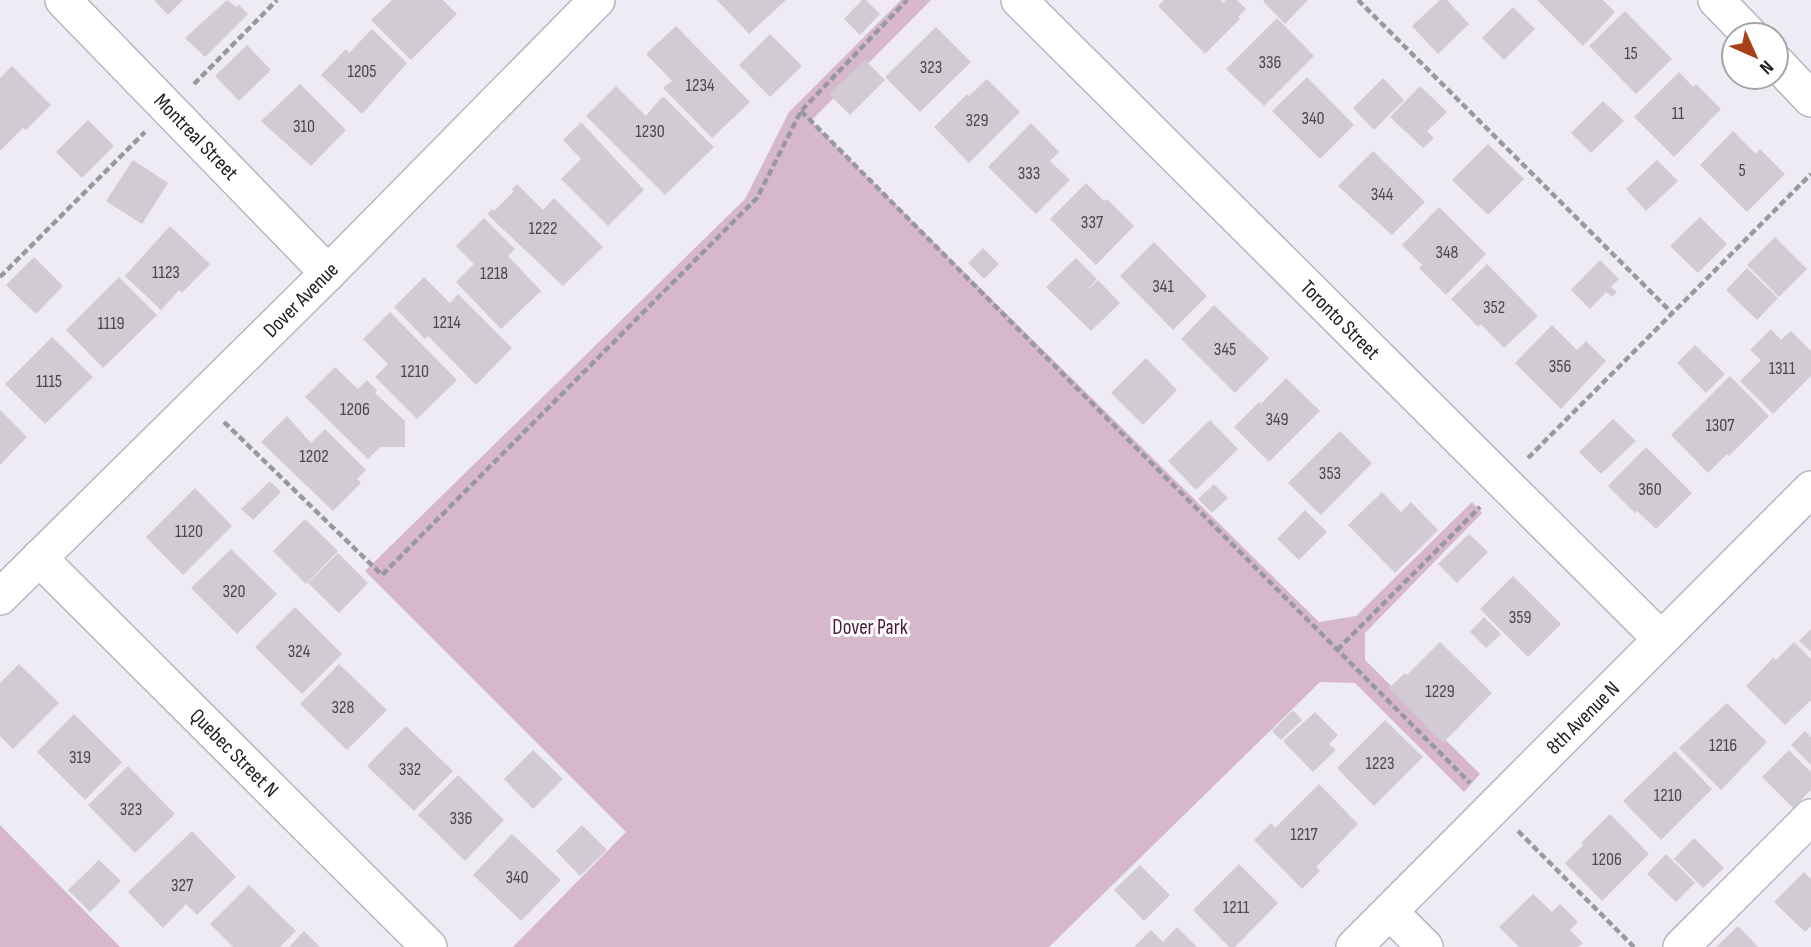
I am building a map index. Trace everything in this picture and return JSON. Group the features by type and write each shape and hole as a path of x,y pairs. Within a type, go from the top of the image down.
{"street":[{"name":"Montreal Street","path":"63,0 328,273"},
{"name":"Dover Avenue","path":"0,597 328,273 597,0"},
{"name":"Toronto Street","path":"1019,0 1661,639"},
{"path":"1716,0 1736,21"},
{"path":"1790,77 1811,99"},
{"name":"8th Avenue N","path":"1354,947 1811,489"},
{"name":"Quebec Street N","path":"39,558 429,947"},
{"path":"1681,947 1811,817"},
{"path":"1390,912 1424,947"}],"path":[{"path":"0,278 277,0"},
{"path":"200,400 382,575 757,198 801,111 907,0"},
{"path":"1358,0 1672,313"},
{"path":"801,111 1634,947"},
{"path":"1338,650 1811,174"}],"green space":[{"name":"Dover Park","path":"901,0 931,0 811,121 1319,622 1356,616 1472,502 1482,513 1365,633 1365,660 1480,774 1464,792 1355,683 1320,682 1049,947 513,947 626,832 365,571 745,199 789,112"},
{"path":"0,825 120,947 0,947"}],"building":[{"path":"154,0 183,0 168,15"},
{"path":"227,0 236,7 239,5 248,14 205,57 185,38"},
{"path":"392,0 443,0 457,14 411,60 371,20"},
{"path":"717,0 786,0 749,34"},
{"path":"862,0 866,0 880,14 860,35 844,19"},
{"path":"1164,0 1221,0 1223,3 1226,0 1237,0 1246,9 1238,17 1240,19 1205,54 1158,6"},
{"path":"1264,0 1308,0 1285,24"},
{"path":"1440,0 1447,0 1469,24 1438,54 1412,26"},
{"path":"1537,0 1603,0 1615,12 1583,46"},
{"path":"1513,7 1535,29 1504,60 1482,38"},
{"path":"1625,11 1672,59 1636,94 1589,46"},
{"path":"1277,18 1314,56 1264,106 1226,69"},
{"path":"676,26 750,102 712,138 663,88 672,81 646,54"},
{"path":"936,27 971,62 920,112 885,77"},
{"path":"372,29 407,63 362,114 321,75 346,49 349,53"},
{"path":"770,34 802,66 770,97 739,65"},
{"path":"247,45 271,70 239,101 215,76"},
{"path":"865,60 885,80 850,115 829,94"},
{"path":"12,66 51,105 0,151 0,78"},
{"path":"1679,72 1693,87 1696,84 1721,109 1674,157 1634,117"},
{"path":"1307,77 1354,125 1320,159 1272,111"},
{"path":"1383,78 1404,100 1374,130 1353,108"},
{"path":"987,79 1020,112 969,163 934,127 967,94 969,96"},
{"path":"300,84 346,130 311,166 261,121"},
{"path":"616,86 646,116 664,97 714,147 665,195 586,116"},
{"path":"1420,86 1447,112 1427,131 1434,138 1423,148 1390,117"},
{"path":"1603,101 1624,121 1591,153 1571,133"},
{"path":"88,120 114,146 82,178 56,152"},
{"path":"581,122 644,190 608,226 561,179 581,159 563,140"},
{"path":"1031,123 1059,152 1050,161 1070,180 1036,214 988,167"},
{"path":"1733,131 1756,154 1760,149 1785,174 1747,212 1700,165"},
{"path":"1488,144 1524,179 1488,215 1452,180"},
{"path":"1373,151 1425,202 1392,235 1338,186"},
{"path":"133,160 168,183 142,224 106,201"},
{"path":"1657,160 1678,181 1646,211 1626,189"},
{"path":"1086,183 1134,226 1096,265 1050,219"},
{"path":"517,184 543,210 554,198 603,247 563,286 487,214 492,209 494,211 514,191 512,189"},
{"path":"1439,207 1486,254 1446,295 1419,268 1422,265 1402,245"},
{"path":"1700,217 1727,244 1698,273 1670,246"},
{"path":"484,218 515,249 508,256 541,291 501,329 456,282 474,264 456,246"},
{"path":"170,226 210,264 182,293 179,290 161,310 125,276"},
{"path":"1775,237 1807,269 1779,297 1747,265"},
{"path":"1154,242 1207,296 1173,330 1120,276"},
{"path":"983,248 999,264 984,279 968,263"},
{"path":"34,257 63,286 36,314 6,285"},
{"path":"1076,258 1097,279 1086,291 1098,280 1120,303 1091,331 1046,287"},
{"path":"1600,260 1619,279 1611,287 1617,292 1612,297 1606,292 1590,309 1571,290"},
{"path":"1487,264 1538,316 1504,348 1481,324 1478,327 1451,299"},
{"path":"1747,268 1778,298 1757,320 1726,290"},
{"path":"119,277 157,315 103,368 66,330"},
{"path":"424,277 450,303 458,294 512,348 476,385 428,336 425,339 394,307"},
{"path":"1214,305 1269,358 1235,393 1181,339"},
{"path":"390,312 457,380 417,419 375,377 388,364 363,339"},
{"path":"1552,325 1577,350 1586,341 1606,361 1561,409 1515,363"},
{"path":"1771,329 1781,340 1791,331 1811,351 1811,376 1773,414 1740,381 1761,360 1750,350"},
{"path":"52,337 93,377 45,424 5,384"},
{"path":"1695,345 1725,374 1706,393 1677,363"},
{"path":"1146,358 1177,390 1143,425 1111,393"},
{"path":"335,367 358,389 367,380 377,390 375,393 405,421 405,447 380,447 368,459 305,397"},
{"path":"1730,376 1769,416 1708,473 1671,435"},
{"path":"1286,378 1320,411 1269,462 1234,427"},
{"path":"0,410 27,437 0,465"},
{"path":"287,416 311,443 325,429 366,470 357,479 361,483 333,511 261,442"},
{"path":"1613,419 1636,441 1601,474 1579,452"},
{"path":"1210,420 1238,449 1196,490 1168,461"},
{"path":"1340,431 1372,463 1321,515 1288,483"},
{"path":"1646,447 1692,493 1656,529 1608,486"},
{"path":"270,481 281,492 253,520 241,509"},
{"path":"1214,484 1228,498 1212,513 1198,499"},
{"path":"195,488 232,526 183,575 146,537"},
{"path":"1382,492 1401,512 1411,502 1438,530 1395,573 1348,525"},
{"path":"1305,510 1327,532 1299,560 1277,539"},
{"path":"305,519 338,551 306,584 273,551"},
{"path":"1469,534 1488,552 1457,583 1438,564"},
{"path":"231,549 277,594 237,634 191,588"},
{"path":"338,553 368,583 339,613 308,583"},
{"path":"1513,576 1561,624 1528,657 1480,609"},
{"path":"295,607 342,654 302,694 255,647"},
{"path":"1484,617 1501,634 1486,648 1470,632"},
{"path":"1811,629 1811,652 1799,641"},
{"path":"1440,642 1492,693 1443,743 1389,688 1405,673 1407,675"},
{"path":"1794,642 1811,659 1811,700 1785,725 1746,686 1773,658 1776,660"},
{"path":"19,664 59,703 13,749 0,736 0,683"},
{"path":"339,664 387,710 347,750 300,704"},
{"path":"1727,703 1767,742 1721,790 1679,748"},
{"path":"1293,710 1302,720 1281,740 1272,731"},
{"path":"1315,712 1338,735 1329,744 1336,750 1313,772 1283,741"},
{"path":"74,714 122,762 85,800 37,752"},
{"path":"1385,720 1423,757 1374,806 1337,768"},
{"path":"406,726 453,771 414,811 367,766"},
{"path":"1805,731 1811,737 1811,765 1791,745"},
{"path":"533,750 563,779 533,809 504,779"},
{"path":"1789,750 1811,772 1811,790 1793,808 1762,777"},
{"path":"1675,751 1712,789 1661,840 1623,801"},
{"path":"128,766 175,814 135,853 88,805"},
{"path":"458,775 504,820 465,861 418,815"},
{"path":"1319,784 1358,824 1316,867 1320,871 1302,889 1254,840 1271,823 1275,828"},
{"path":"1610,814 1649,854 1602,901 1565,863"},
{"path":"582,825 607,850 580,876 556,851"},
{"path":"192,831 236,877 197,915 186,904 163,928 128,892"},
{"path":"512,834 561,880 521,921 473,875"},
{"path":"1694,838 1724,868 1703,888 1674,859"},
{"path":"1666,854 1695,883 1676,902 1647,874"},
{"path":"99,860 121,881 90,912 68,890"},
{"path":"1239,864 1278,903 1235,947 1229,947 1193,910"},
{"path":"1140,865 1170,895 1144,921 1114,890"},
{"path":"1804,872 1811,879 1811,926 1805,932 1774,902"},
{"path":"249,885 296,931 280,947 233,947 210,924"},
{"path":"1533,894 1552,912 1560,904 1578,922 1570,930 1583,943 1578,947 1519,947 1499,927"},
{"path":"1738,926 1758,947 1716,947"},
{"path":"1177,927 1197,947 1134,947 1151,930 1163,942"},
{"path":"304,931 320,947 289,947"}]}
